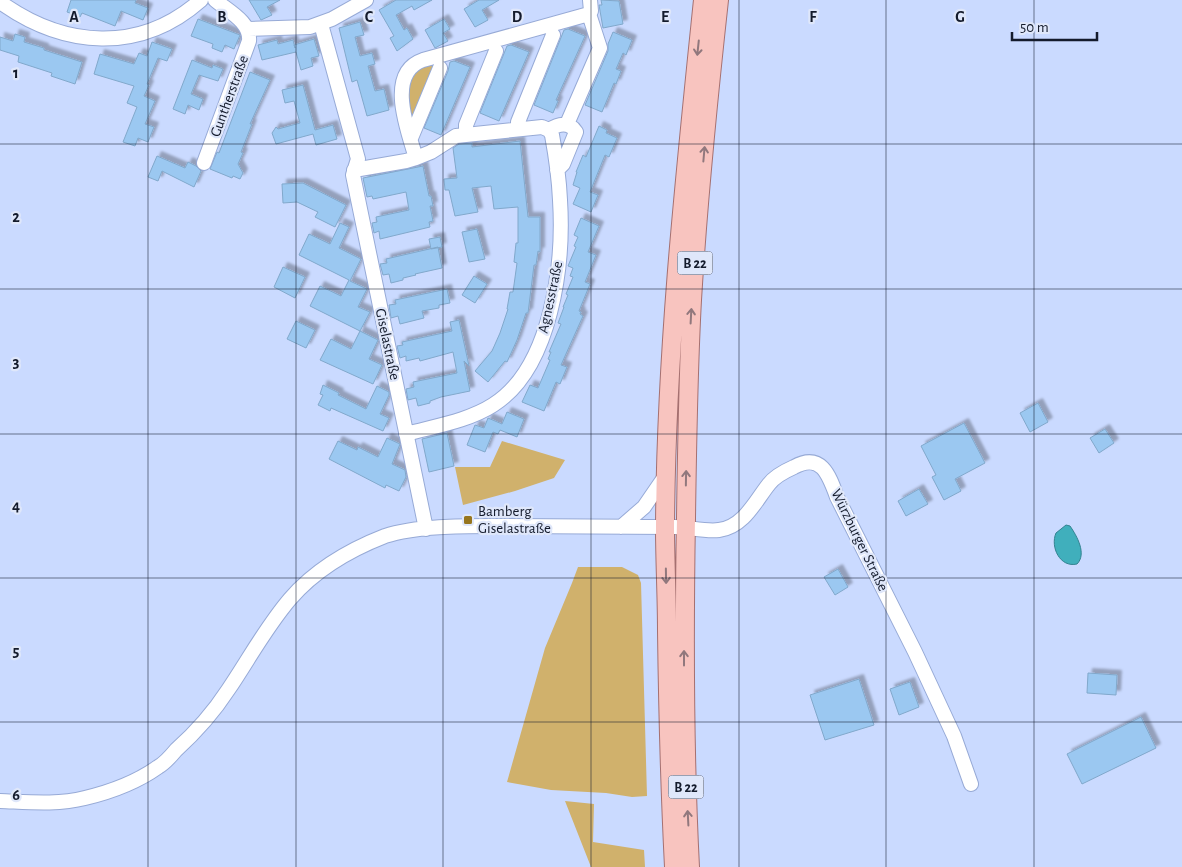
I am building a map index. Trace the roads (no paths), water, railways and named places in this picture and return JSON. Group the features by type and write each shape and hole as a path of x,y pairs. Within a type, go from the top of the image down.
{"main road":[{"name":"B 22","path":"674,867 670,800 665,527 675,298 703,0"},
{"name":"B 22","path":"690,867 684,706 688,403 692,300 701,180 719,0"}],"street":[{"path":"0,2 20,16 56,32 100,39 138,34 159,27 177,18 201,0"},
{"path":"215,0 248,29 310,27 320,24 366,0"},
{"path":"411,160 409,132 402,95 403,80 406,72 417,62 590,11 600,48 570,126"},
{"path":"320,24 356,164 411,160 431,152 449,139 466,134 542,127 549,130 557,126 570,126 576,132 563,164 557,170"},
{"name":"Guntherstraße","path":"204,163 249,41 248,29"},
{"path":"518,129 518,122 553,35"},
{"path":"466,134 466,125 496,51"},
{"path":"409,132 440,68"},
{"name":"Agnesstraße","path":"406,434 464,418 494,405 516,385 529,367 539,348 546,327 557,271 561,232 557,170 552,135 549,130"},
{"name":"Giselastraße","path":"356,164 353,175 360,213 426,529"},
{"name":"Würzburger Straße","path":"0,801 62,802 83,799 134,781 159,767 200,728 230,688 270,623 291,597 318,573 352,550 388,535 426,529 468,526 686,527 720,530 732,526 752,509 771,482 783,472 803,462 810,461 816,463 829,476 837,497 915,652 954,736 971,784"},
{"path":"621,527 644,507 667,475"}],"place":[{"name":"Bamberg Giselastraße","path":"468,520"}]}
